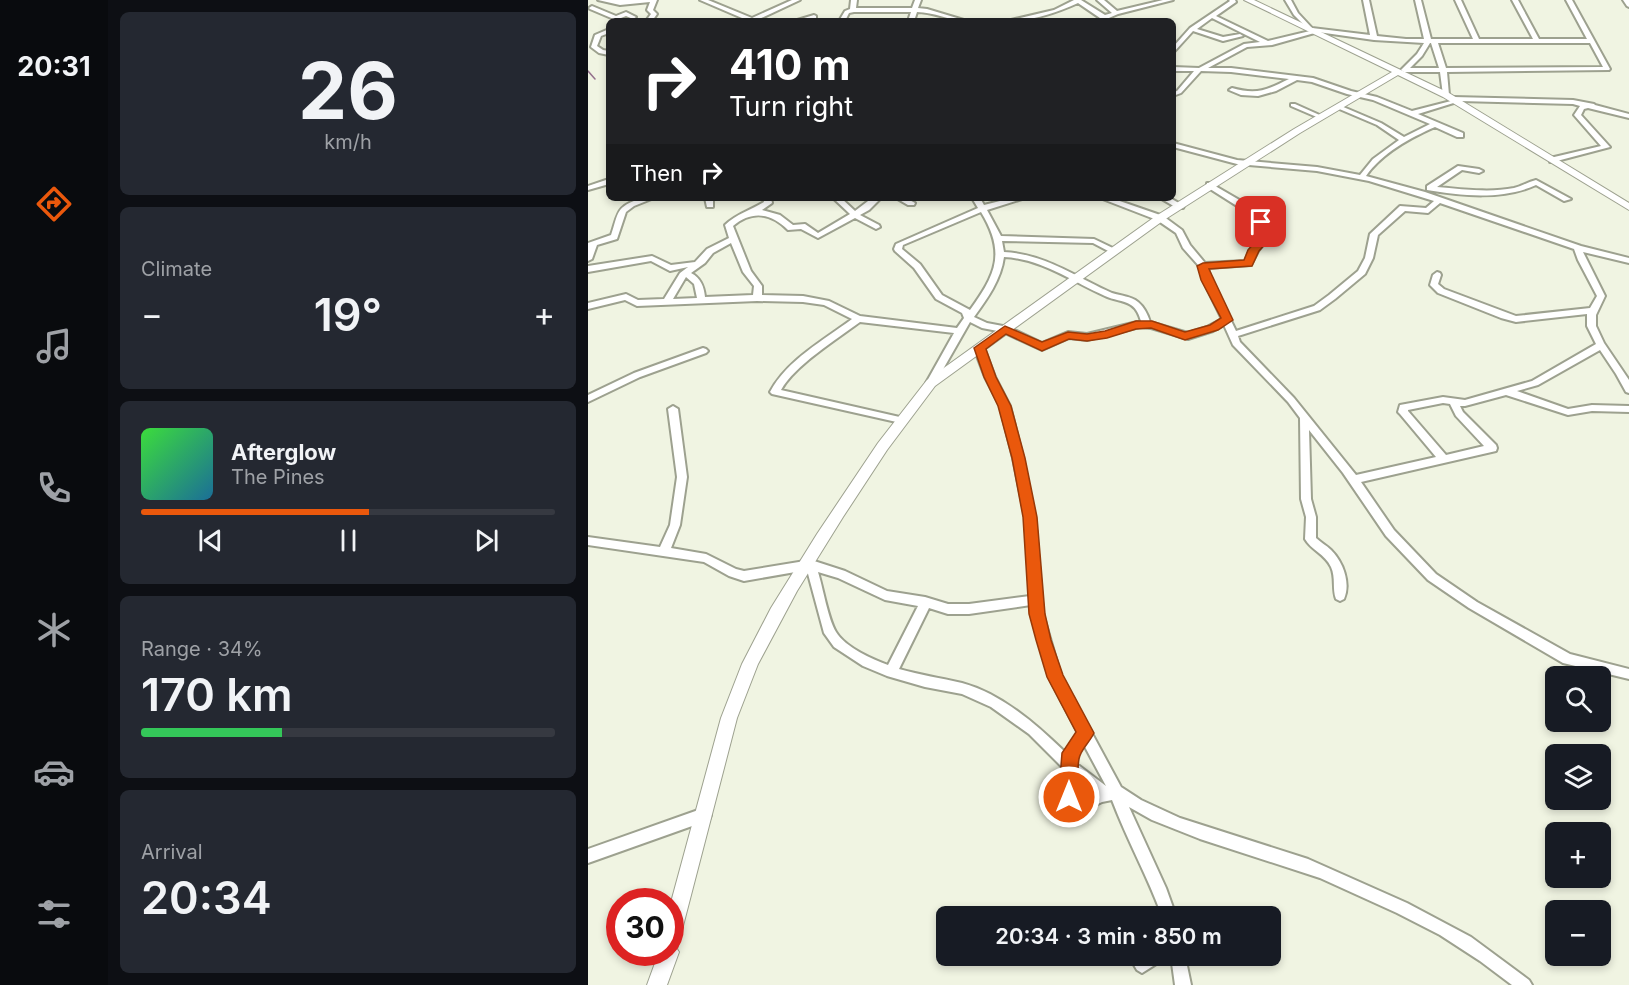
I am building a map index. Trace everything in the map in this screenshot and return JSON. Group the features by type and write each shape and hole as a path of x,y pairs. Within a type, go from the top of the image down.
{"street":[{"path":"589,7 600,0 620,3 660,0"},
{"path":"589,7 616,18 626,15 633,17 650,10 654,0"},
{"path":"703,0 748,18"},
{"path":"757,18 797,0"},
{"path":"853,10 854,0"},
{"path":"1100,0 1110,16"},
{"path":"1105,18 1170,0"},
{"path":"1176,48 1192,29 1233,3 1232,0"},
{"path":"1248,0 1401,71 1452,99 1629,207"},
{"path":"1288,0 1296,14 1312,30"},
{"path":"1366,0 1374,38"},
{"path":"1418,0 1452,99"},
{"path":"1458,0 1477,41"},
{"path":"1515,0 1538,41"},
{"path":"1401,71 1607,69 1569,0"},
{"path":"1626,0 1629,5"},
{"path":"912,18 918,1 930,10"},
{"path":"1023,18 1056,10 1078,1 1114,18"},
{"path":"650,10 654,14 651,18"},
{"path":"844,18 847,12 853,10 930,10 954,18"},
{"path":"1212,15 1222,23 1268,44"},
{"path":"810,18 814,17"},
{"path":"1192,29 1223,39 1240,36"},
{"path":"1176,93 1199,70 1246,45 1268,44 1312,30 1374,38 1431,41 1593,41"},
{"path":"606,32 598,35 591,46 601,52 606,52"},
{"path":"931,383 1160,218 1321,117 1401,71 1420,55 1431,41"},
{"path":"1176,69 1231,70 1298,77 1322,82 1375,98 1460,135"},
{"path":"1232,90 1244,95 1256,96 1298,77"},
{"path":"1408,113 1423,112 1452,99 1567,101 1592,105 1629,116"},
{"path":"1293,105 1321,117"},
{"path":"1553,160 1606,147 1577,115 1582,107 1592,105"},
{"path":"1339,107 1382,126 1402,140"},
{"path":"1362,177 1372,165 1402,140 1436,124"},
{"path":"1176,146 1227,160 1317,169 1362,177 1422,194 1578,248 1629,261"},
{"path":"1422,194 1461,168 1479,171"},
{"path":"1430,188 1473,192 1520,190 1536,182 1567,199"},
{"path":"588,188 606,183"},
{"path":"1203,266 1248,263 1263,237 1260,218 1257,214 1210,186"},
{"path":"1232,335 1317,308 1362,272 1369,258 1374,234 1403,208 1428,211 1439,200"},
{"path":"588,259 591,245 614,237 620,215 631,204 640,201"},
{"path":"757,297 758,286 747,272 729,225 739,217 754,212 768,203 768,201"},
{"path":"840,201 854,214 876,227"},
{"path":"754,212 778,216 790,228 802,226 816,236 873,201"},
{"path":"906,201 911,204"},
{"path":"684,890 740,685 764,636 901,420 931,383 959,331 995,273 1000,254 998,238 978,201"},
{"path":"1011,201 983,209 906,240 898,247 924,273 939,297 966,311 968,318 985,326 1005,329 1042,347 1068,335 1087,338 1146,324 1188,336 1214,328 1227,320"},
{"path":"1112,201 1160,218 1179,232 1186,246 1203,266 1207,280 1239,347 1286,394 1353,480 1390,533 1437,581 1473,605 1568,659 1623,673 1629,664"},
{"path":"1170,201 1180,206"},
{"path":"998,238 1095,241 1115,251"},
{"path":"666,303 673,289 710,251 733,239"},
{"path":"1578,248 1580,258 1600,293 1600,300 1592,311 1591,325 1629,390"},
{"path":"1000,254 1030,258 1078,277 1113,296 1132,303 1141,312 1146,324"},
{"path":"588,269 644,258 656,258 670,268 702,261"},
{"path":"686,274 693,276 697,282 701,301"},
{"path":"1437,275 1434,285 1441,291 1504,316 1524,319 1551,314 1592,311"},
{"path":"589,302 626,297 637,303 666,303 757,297 823,302 858,319 959,331"},
{"path":"858,319 794,369 776,387 775,392 901,420"},
{"path":"1444,459 1402,409 1407,405 1443,400 1465,403 1535,383 1601,345"},
{"path":"980,348 990,377 1005,406 1018,458 1030,517 1037,614 1055,677 1085,733 1166,906"},
{"path":"588,399 637,375 703,351"},
{"path":"1504,391 1568,412 1595,408 1629,409"},
{"path":"1353,480 1405,466 1492,448 1459,414 1454,403"},
{"path":"664,551 675,525 682,477 677,421 673,409"},
{"path":"1304,419 1306,499 1311,517 1310,539 1334,562 1341,582 1340,596"},
{"path":"588,541 706,558 733,573 744,576 808,565 841,574 885,595 958,610 1035,600"},
{"path":"808,565 830,633 838,643 856,655 891,672 925,682 963,689 995,703 1041,736 1069,765 1113,794 1157,815 1258,851 1292,860 1401,906 1454,936 1524,985"},
{"path":"891,672 925,602"},
{"path":"1085,733 1072,749 1069,765 1068,791 1073,809 1113,794"},
{"path":"588,856 704,814"},
{"path":"657,985 664,966"},
{"path":"1180,966 1183,985"}],"waterway":[{"path":"588,71 595,79"}],"route":[{"path":"1069,797 1071,753 1085,733 1055,677 1048,657 1037,614 1030,517 1018,458 1005,406 990,377 980,348 1005,329 1042,347 1068,335 1087,338 1136,325 1152,325 1185,336 1214,328 1227,320 1207,280 1203,266 1248,263 1254,250 1262,241 1261,222"}]}
